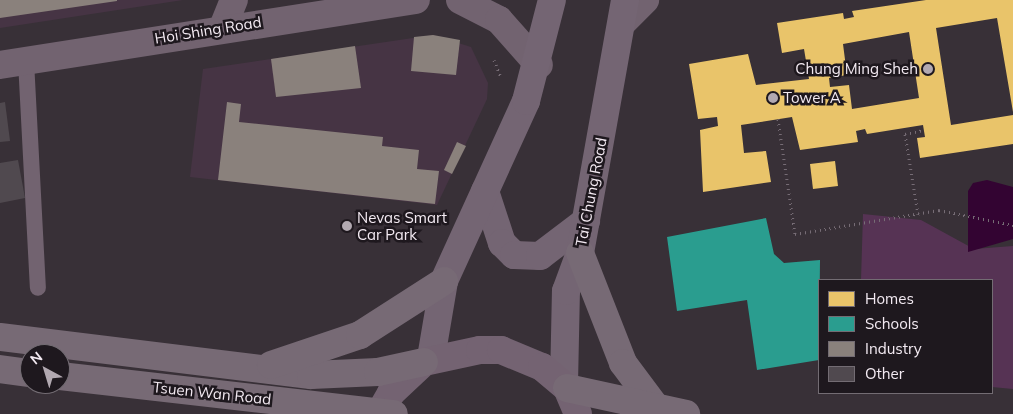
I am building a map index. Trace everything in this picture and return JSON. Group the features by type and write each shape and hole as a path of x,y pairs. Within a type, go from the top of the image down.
{"highway":[{"path":"580,253 623,362 655,406"},
{"path":"260,368 360,335 444,281"},
{"path":"0,337 202,363 340,377 427,360"},
{"path":"0,369 20,372"},
{"name":"Tsuen Wan Road","path":"70,377 394,414"},
{"path":"566,386 686,414"}],"main road":[{"path":"427,360 444,281 539,65 552,0"},
{"name":"Tai Chung Road","path":"566,386 566,291 580,253 625,11"},
{"path":"485,190 502,243 514,255 540,256 586,221"},
{"path":"379,414 404,379 427,360 501,350 522,356 566,386 578,414"}],"street":[{"path":"223,27 234,0"},
{"name":"Hoi Shing Road","path":"13,63 223,27 416,0"},
{"path":"460,0 499,20 539,65"},
{"path":"625,11 646,0"}],"lane":[{"path":"13,63 38,288"}],"path":[{"path":"490,55 501,81"},
{"path":"778,119 795,234 953,209 1013,225"},
{"path":"918,214 905,134 924,130"}],"shaded area":[{"path":"0,0 183,0 0,28"},
{"path":"433,35 471,47 488,83 487,99 437,205 190,177 203,69"},
{"path":"987,180 1013,187 1013,239 968,252 968,191 973,183"},
{"path":"863,214 921,220 974,249 1013,246 1013,389 993,387 993,279 861,279"}],"building: Homes":[{"path":"926,0 1013,0 1013,112 997,18 936,28 951,125 1013,115 1013,144 920,158 917,138 925,137 923,125 867,134 865,129 856,131 858,142 800,150 792,117 741,125 744,153 766,151 771,182 703,192 700,130 718,126 717,117 698,119 689,64 748,54 756,85 809,79 804,49 782,53 777,23 843,13 844,19 854,17 852,11","holes":["909,32 919,98 852,109 849,85 830,87 829,78 847,75 843,44"]},
{"path":"835,161 838,186 813,189 810,164"}],"building: Schools":[{"path":"766,218 774,254 784,263 820,260 820,279 818,279 818,360 757,370 747,300 677,311 667,237"}],"building: Industry":[{"path":"0,0 117,0 117,1 0,18"},
{"path":"433,35 460,40 456,75 411,71 414,37"},
{"path":"355,46 361,88 276,97 271,59"},
{"path":"227,102 241,104 239,122 383,137 382,146 419,150 417,169 439,171 435,204 218,180"},
{"path":"457,142 466,146 452,174 444,170"}],"building: Other":[{"path":"5,102 10,141 0,142 0,103"},
{"path":"18,160 25,198 0,203 0,163"}],"place":[{"name":"Chung Ming Sheh","path":"928,69"},
{"name":"Tower A","path":"773,98"},
{"name":"Nevas Smart Car Park","path":"347,226"}]}
